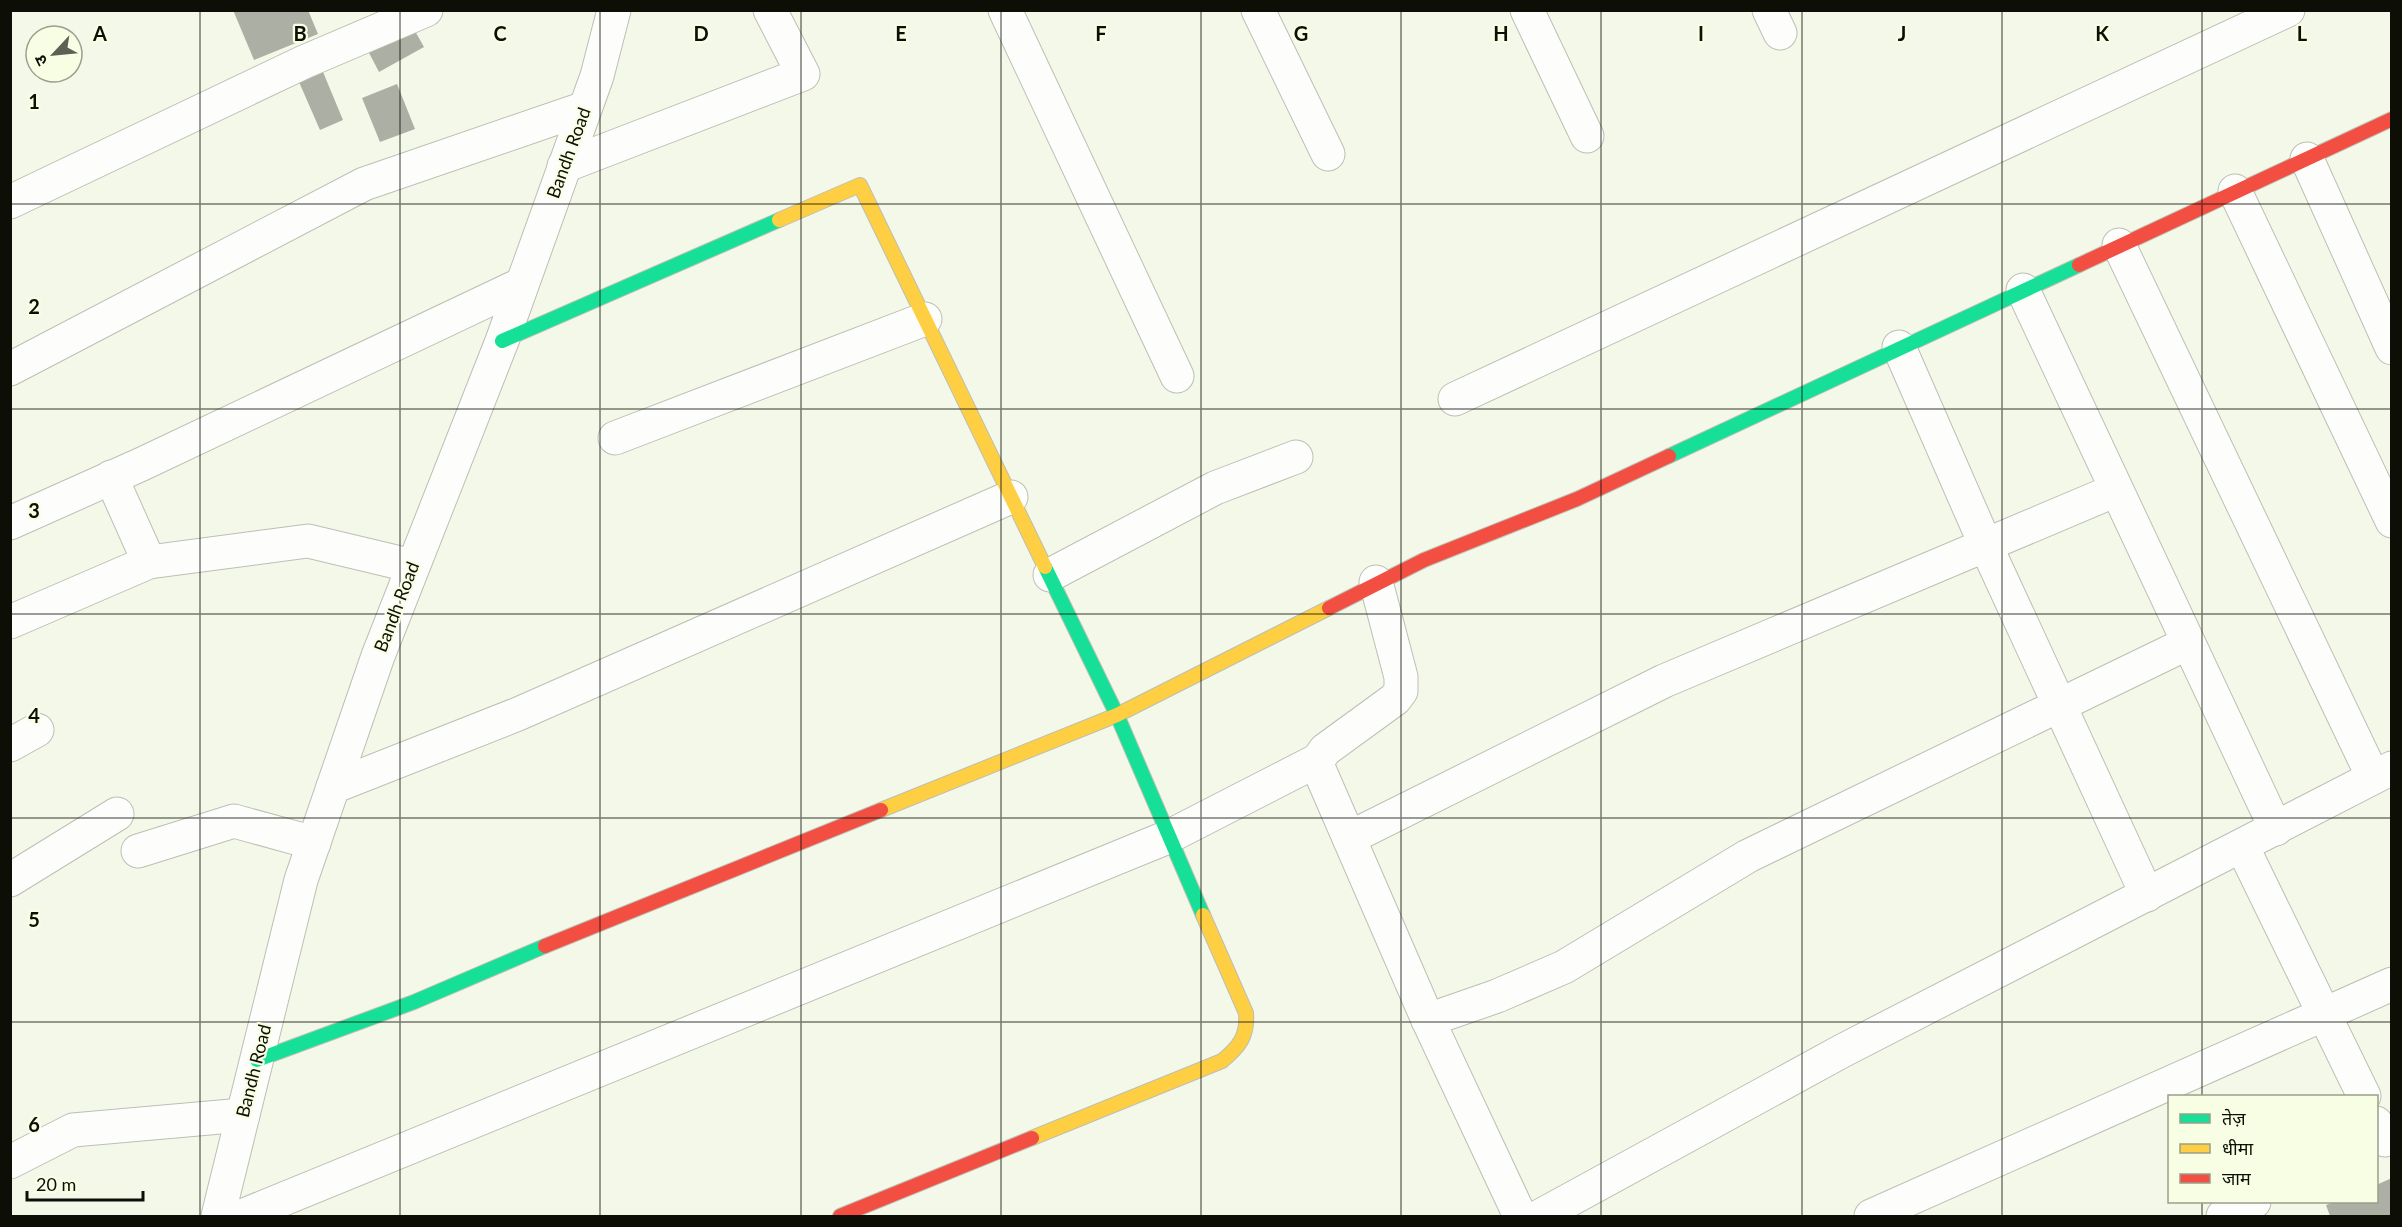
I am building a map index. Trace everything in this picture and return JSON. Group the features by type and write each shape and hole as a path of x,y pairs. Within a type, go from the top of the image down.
{"street":[{"path":"10,202 304,62 426,10"},
{"name":"Bandh Road","path":"218,1216 302,880 314,843 378,656 502,341 597,76 614,10"},
{"path":"564,166 803,74 770,10"},
{"path":"1005,10 1177,376"},
{"path":"1258,10 1328,154"},
{"path":"1527,10 1587,136"},
{"path":"1455,399 2288,10"},
{"path":"10,369 364,184 585,108"},
{"path":"257,1060 414,1002 622,914 1118,715 1376,582 1424,560 1577,499 2391,119"},
{"path":"2307,159 2391,348"},
{"path":"502,341 860,184 1118,715 1168,837 1246,1013 1245,1038 1236,1050 1222,1061 840,1216"},
{"path":"2235,191 2391,520"},
{"path":"1540,1216 1842,1051 2382,773 2119,245"},
{"path":"10,523 522,284"},
{"path":"2023,290 2276,829"},
{"path":"615,438 925,319"},
{"path":"1899,347 1986,546 2061,704 2147,895"},
{"path":"1050,575 1215,488 1296,457"},
{"path":"111,477 149,562"},
{"path":"1349,838 1664,681 2116,490"},
{"path":"333,787 518,714 1011,497"},
{"path":"10,622 149,562 308,541 413,566"},
{"path":"242,1216 1168,837 1318,760 1325,750 1395,699 1401,691 1401,677 1376,582"},
{"path":"1428,1020 1497,996 1564,967 1748,856 2188,643"},
{"path":"1318,760 1319,769 1428,1020 1520,1216"},
{"path":"10,880 117,814"},
{"path":"138,851 234,822 314,843"},
{"path":"2242,846 2364,1095"},
{"path":"1871,1216 2391,984"},
{"path":"10,1162 73,1130 243,1115"},
{"path":"2223,1216 2252,1203"}],"building":[{"path":"233,10 308,10 318,34 254,60"},
{"path":"411,24 424,47 379,72 367,49"},
{"path":"323,72 343,120 320,130 299,82"},
{"path":"397,84 415,129 380,142 362,98"},
{"path":"2392,1178 2392,1216 2330,1216 2326,1205 2332,1203 2378,1203 2378,1184"}],"traffic: fast":[{"path":"502,341 779,220"},
{"path":"1669,456 2079,265"},
{"path":"1045,567 1117,715 1203,915"},
{"path":"257,1060 414,1002 545,946"}],"traffic: slow":[{"path":"779,220 860,185 1045,567"},
{"path":"881,810 1117,715 1329,608"},
{"path":"1032,1138 1222,1061 1238,1046 1244,1035 1246,1013 1203,915"}],"traffic: jam":[{"path":"2079,265 2392,119"},
{"path":"1329,608 1424,560 1577,499 1669,456"},
{"path":"545,946 881,810"},
{"path":"840,1216 1032,1138"}]}
